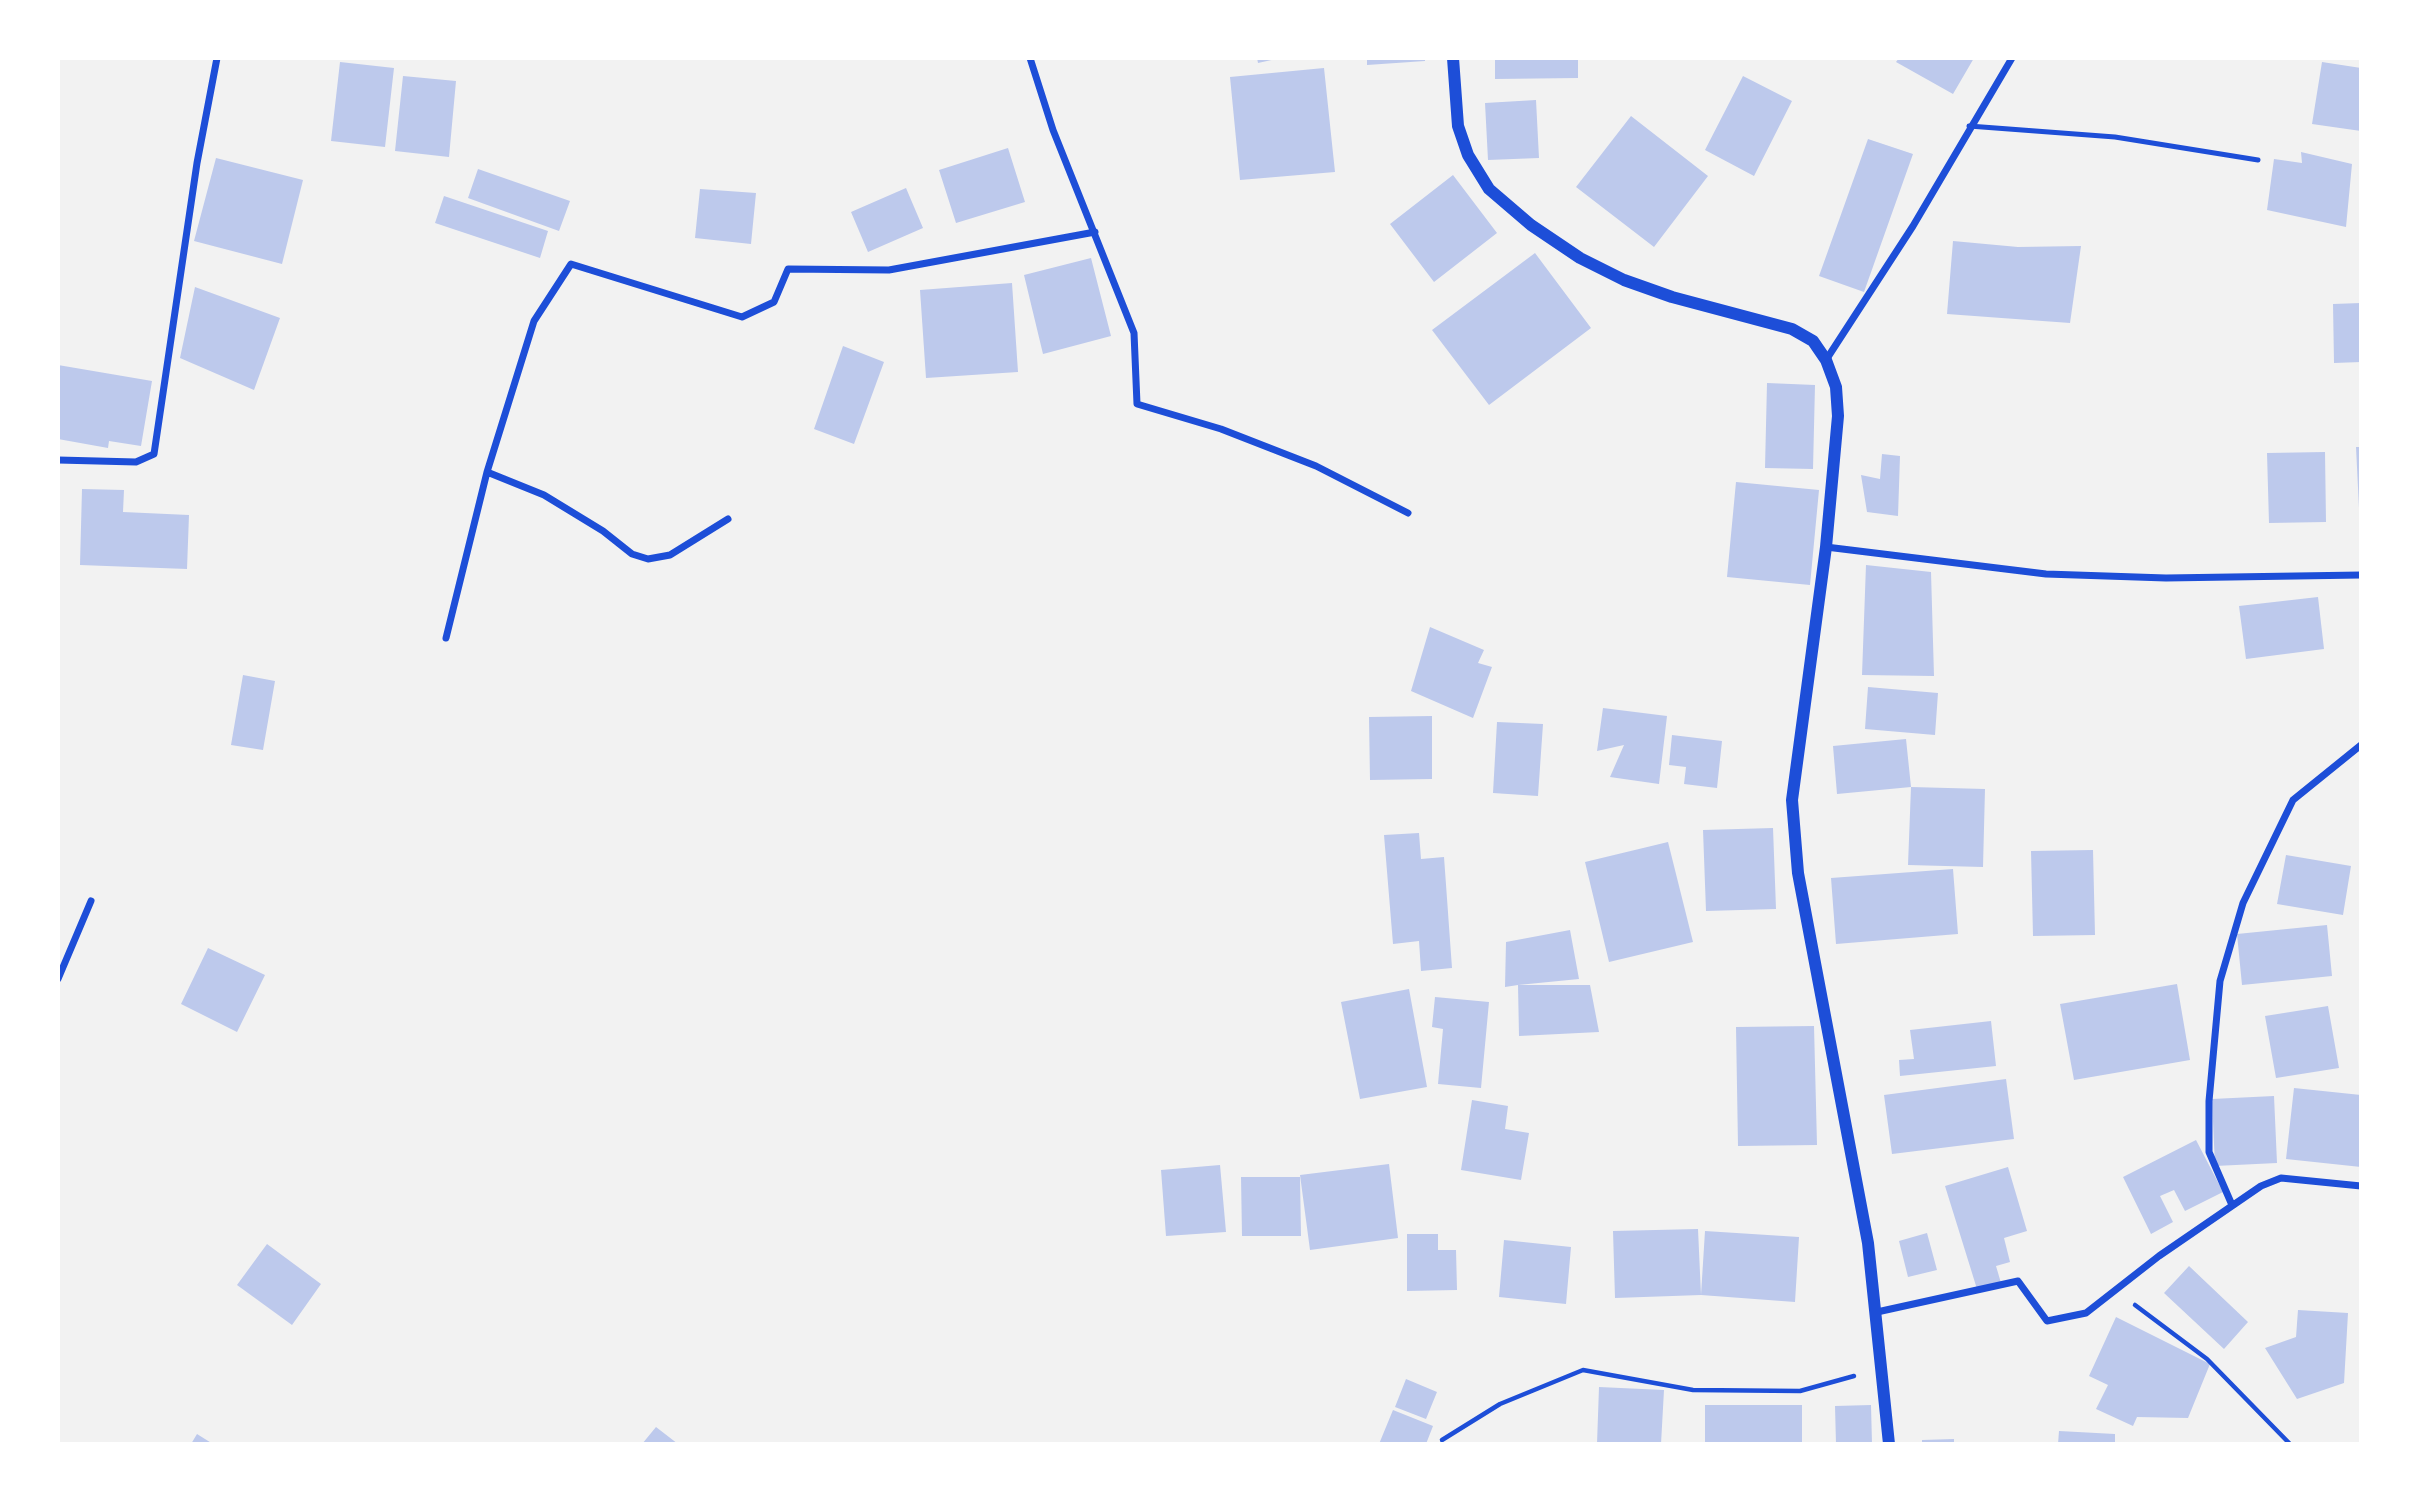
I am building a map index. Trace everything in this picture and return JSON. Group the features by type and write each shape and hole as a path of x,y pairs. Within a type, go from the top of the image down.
{"street":[{"path":"58,460 136,462 154,454 197,163 217,58"},
{"path":"1030,58 1053,130 1134,333 1138,404 1221,429 1316,466 1408,513"},
{"path":"1453,58 1458,126 1468,155 1489,189 1531,225 1580,258 1624,280 1672,297 1792,328 1813,341 1826,360 1836,387 1838,416 1826,547 1792,800 1798,873 1837,1070 1877,1311 1889,1444"},
{"path":"1826,360 1913,226 1969,126 2012,58"},
{"path":"446,638 487,472 534,321 571,264 742,317 774,302 788,269 890,270 1095,232"},
{"path":"487,472 544,495 603,531 632,554 648,559 670,555 728,519"},
{"path":"1826,547 2046,574 2166,578 2361,575"},
{"path":"2232,1205 2209,1153 2209,1101 2220,981 2243,903 2293,800 2361,745"},
{"path":"58,979 91,901"},
{"path":"1877,1311 2018,1281 2047,1321 2086,1313 2232,1205 2281,1178 2361,1186"}],"lane":[{"path":"1969,126 2115,137 2258,160"}],"path":[{"path":"2115,1290 2207,1359 2290,1444"},
{"path":"1442,1440 1500,1404 1583,1370 1693,1390 1800,1391 1881,1368"}],"building":[{"path":"1257,58 1276,58 1276,59 1258,63"},
{"path":"1367,58 1425,58 1425,61 1367,65"},
{"path":"1495,58 1578,58 1578,78 1495,79"},
{"path":"1899,58 1974,58 1953,94 1896,62"},
{"path":"340,62 394,68 385,147 331,141"},
{"path":"2322,62 2361,68 2361,131 2312,124"},
{"path":"1324,68 1335,172 1240,180 1230,77"},
{"path":"403,76 456,81 449,157 395,151"},
{"path":"1743,76 1792,101 1754,176 1705,150"},
{"path":"1536,100 1539,158 1488,160 1485,103"},
{"path":"1631,116 1708,176 1654,247 1576,187"},
{"path":"1868,139 1913,154 1864,292 1819,276"},
{"path":"1008,148 1025,202 956,223 939,170"},
{"path":"2301,152 2352,164 2346,227 2267,210 2274,159 2302,163"},
{"path":"216,158 303,180 282,264 194,241"},
{"path":"478,169 570,201 559,231 468,198"},
{"path":"1453,175 1497,233 1434,282 1390,224"},
{"path":"906,188 923,228 868,252 851,212"},
{"path":"700,189 756,193 751,244 695,238"},
{"path":"444,196 548,231 540,258 435,223"},
{"path":"1953,241 2018,247 2081,246 2070,323 1947,314"},
{"path":"1535,253 1591,328 1489,405 1432,330"},
{"path":"1091,258 1111,336 1043,354 1024,275"},
{"path":"1012,283 1018,372 926,378 920,290"},
{"path":"195,287 280,318 254,390 180,358"},
{"path":"2361,303 2361,362 2334,363 2333,304"},
{"path":"843,346 884,362 854,444 814,429"},
{"path":"58,365 152,381 141,446 109,441 108,448 58,439"},
{"path":"1767,383 1815,385 1813,469 1765,468"},
{"path":"2356,447 2361,447 2361,508 2359,508"},
{"path":"2325,452 2326,522 2269,523 2267,453"},
{"path":"1882,454 1900,456 1898,516 1867,512 1861,475 1880,479"},
{"path":"1736,482 1819,490 1810,585 1727,577"},
{"path":"82,489 124,490 123,512 189,515 187,569 80,565"},
{"path":"1866,565 1931,572 1934,676 1862,675"},
{"path":"2318,597 2324,649 2246,659 2239,606"},
{"path":"1430,627 1484,650 1478,663 1492,667 1473,718 1411,691"},
{"path":"243,675 275,681 263,750 231,745"},
{"path":"1868,687 1938,693 1935,735 1865,729"},
{"path":"1603,708 1667,716 1659,784 1610,777 1624,745 1597,751"},
{"path":"1432,716 1432,779 1370,780 1369,717"},
{"path":"1497,722 1543,724 1538,796 1493,793"},
{"path":"1672,735 1722,741 1717,788 1684,784 1686,767 1669,765"},
{"path":"1906,739 1911,787 1837,794 1833,746"},
{"path":"1911,787 1985,789 1983,867 1908,865"},
{"path":"1773,828 1776,909 1706,911 1703,830"},
{"path":"1419,833 1421,859 1444,857 1452,968 1421,971 1419,941 1393,944 1384,835"},
{"path":"1668,842 1693,942 1609,962 1585,862"},
{"path":"2093,850 2095,935 2033,936 2031,851"},
{"path":"2286,855 2351,866 2343,915 2277,904"},
{"path":"1953,869 1958,934 1836,944 1831,878"},
{"path":"2327,925 2332,976 2242,985 2237,934"},
{"path":"1570,930 1579,979 1505,987 1506,942"},
{"path":"208,948 265,975 237,1032 181,1004"},
{"path":"2177,984 2190,1060 2074,1080 2060,1004"},
{"path":"1518,985 1590,985 1599,1032 1519,1036"},
{"path":"1409,989 1427,1087 1360,1099 1341,1002"},
{"path":"1435,997 1489,1002 1481,1088 1438,1084 1443,1029 1432,1027"},
{"path":"2328,1006 2339,1068 2276,1078 2265,1016"},
{"path":"1991,1021 1996,1066 1900,1076 1899,1060 1914,1059 1910,1030"},
{"path":"1814,1026 1817,1145 1738,1146 1736,1027"},
{"path":"2006,1079 2014,1139 1892,1154 1884,1095"},
{"path":"2294,1088 2361,1095 2361,1167 2286,1159"},
{"path":"2274,1096 2277,1163 2215,1166 2212,1099"},
{"path":"1472,1100 1508,1106 1505,1129 1529,1133 1521,1180 1461,1170"},
{"path":"2196,1140 2223,1192 2185,1211 2174,1190 2160,1196 2173,1222 2151,1234 2123,1177"},
{"path":"1389,1164 1398,1238 1310,1250 1300,1175"},
{"path":"1220,1165 1226,1232 1166,1236 1161,1170"},
{"path":"2008,1167 2027,1231 2004,1238 2010,1262 1996,1266 2001,1283 1977,1289 1945,1186"},
{"path":"1241,1177 1300,1177 1301,1236 1242,1236"},
{"path":"1698,1229 1701,1295 1615,1298 1613,1231"},
{"path":"1705,1231 1799,1237 1795,1302 1701,1295"},
{"path":"1927,1233 1937,1270 1908,1277 1899,1241"},
{"path":"1407,1234 1438,1234 1438,1250 1456,1250 1457,1290 1407,1291"},
{"path":"1504,1240 1571,1247 1566,1304 1499,1297"},
{"path":"267,1244 321,1284 292,1325 237,1285"},
{"path":"2189,1266 2248,1322 2224,1349 2164,1293"},
{"path":"2298,1310 2348,1313 2344,1383 2297,1399 2265,1348 2296,1337"},
{"path":"2116,1317 2210,1364 2188,1418 2137,1417 2133,1426 2096,1409 2108,1385 2089,1376"},
{"path":"1406,1379 1437,1392 1426,1419 1395,1407"},
{"path":"1599,1387 1664,1390 1661,1444 1597,1444"},
{"path":"1705,1405 1802,1405 1802,1444 1705,1444"},
{"path":"1871,1405 1872,1444 1836,1444 1835,1406"},
{"path":"1393,1410 1433,1426 1426,1444 1379,1444"},
{"path":"656,1427 678,1444 642,1444"},
{"path":"2059,1431 2115,1434 2115,1444 2058,1444"},
{"path":"197,1434 213,1444 191,1444"},
{"path":"1954,1439 1954,1444 1922,1444 1922,1440"}]}
